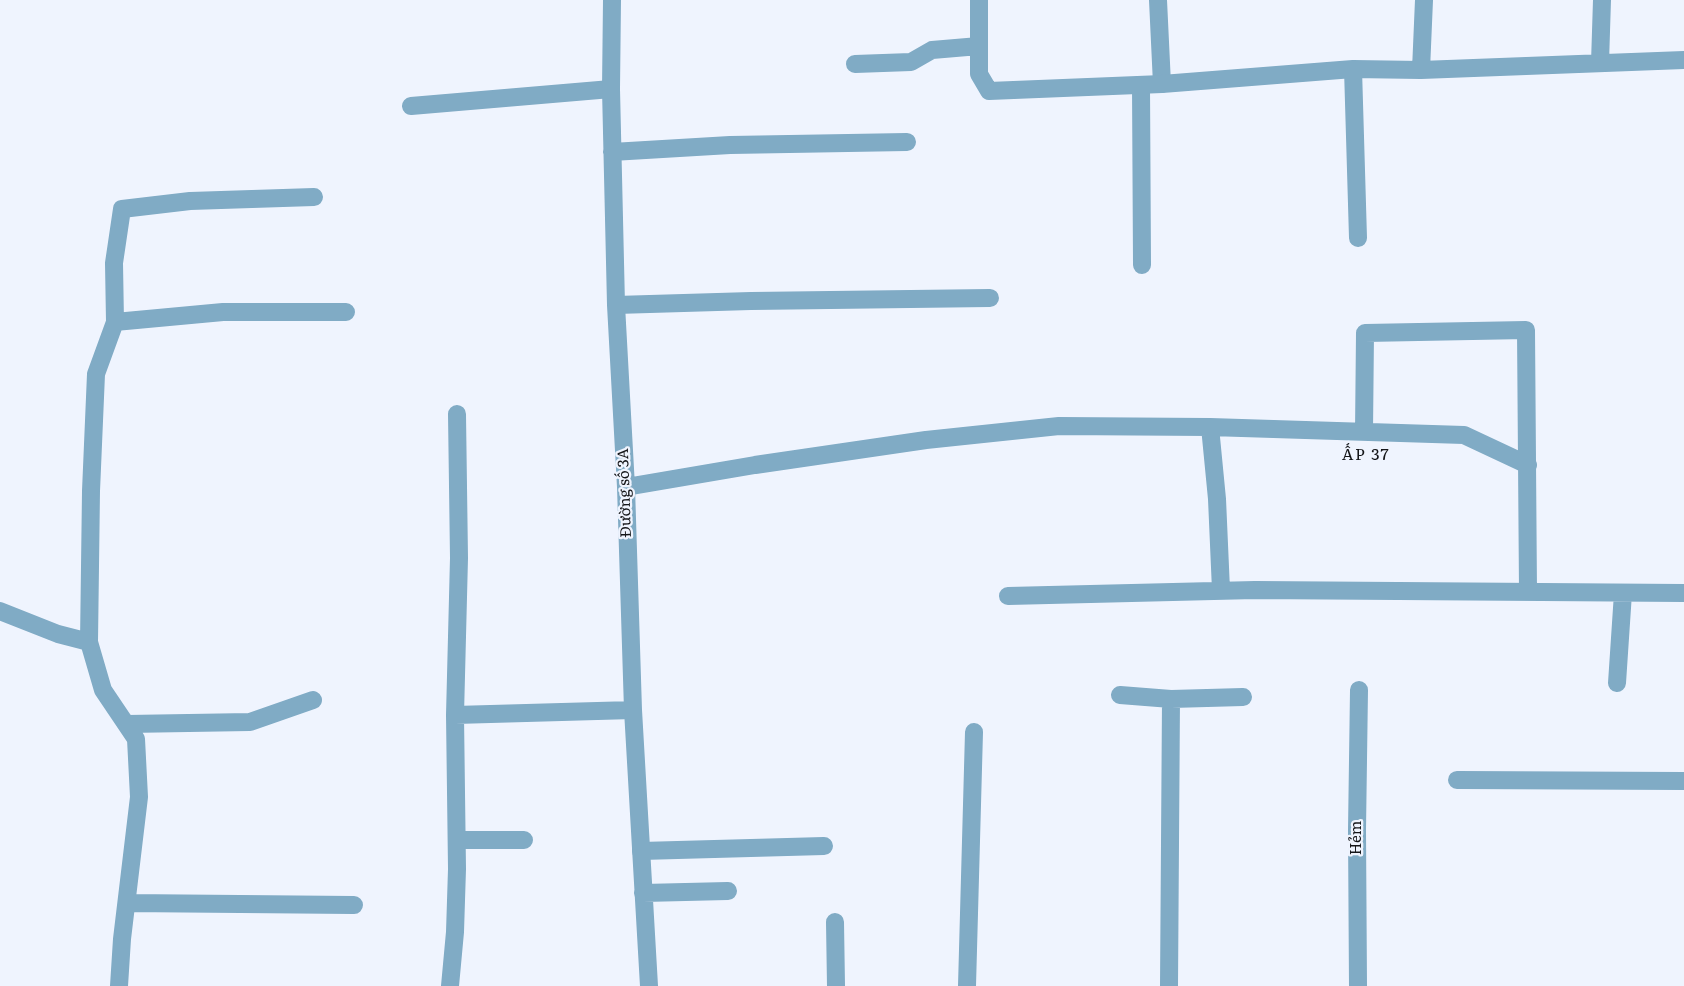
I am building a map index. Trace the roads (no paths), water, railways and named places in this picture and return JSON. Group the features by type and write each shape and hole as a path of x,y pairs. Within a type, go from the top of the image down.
{"street":[{"name":"Đường số 3A","path":"612,0 611,89 616,305 626,487 633,710 649,986"},
{"path":"979,0 979,74 989,91 1162,84 1353,69 1421,70 1684,60"},
{"path":"1158,0 1162,84"},
{"path":"1421,70 1424,0"},
{"path":"1600,63 1602,0"},
{"path":"855,64 911,62 932,50 979,46"},
{"path":"1353,69 1358,238"},
{"path":"1141,85 1142,265"},
{"path":"411,106 611,89"},
{"path":"612,152 730,145 908,142"},
{"path":"119,986 122,939 139,797 136,739 103,690 89,642 91,491 96,374 115,322 114,263 122,209 190,201 314,197"},
{"path":"616,305 990,298"},
{"path":"115,322 223,312 346,312"},
{"path":"1364,432 1365,333 1526,330 1528,592"},
{"path":"450,986 455,932 457,840 455,715 459,558 457,414"},
{"path":"626,487 926,440 1059,426 1210,427 1464,435 1528,465"},
{"path":"1210,427 1217,499 1221,590"},
{"path":"1008,596 1221,590 1684,593"},
{"path":"1617,683 1623,593"},
{"path":"0,611 58,634 89,642"},
{"name":"Hẻm","path":"1358,986 1359,690"},
{"path":"1120,695 1171,699 1243,698"},
{"path":"1169,986 1171,699"},
{"path":"127,724 250,722 313,700"},
{"path":"455,715 633,710"},
{"path":"967,986 974,732"},
{"path":"1457,780 1684,781"},
{"path":"457,840 524,840"},
{"path":"641,851 824,846"},
{"path":"644,893 728,891"},
{"path":"127,903 354,905"},
{"path":"835,922 836,986"}],"district":[{"name":"ẤP 37","path":"1366,455"}]}
